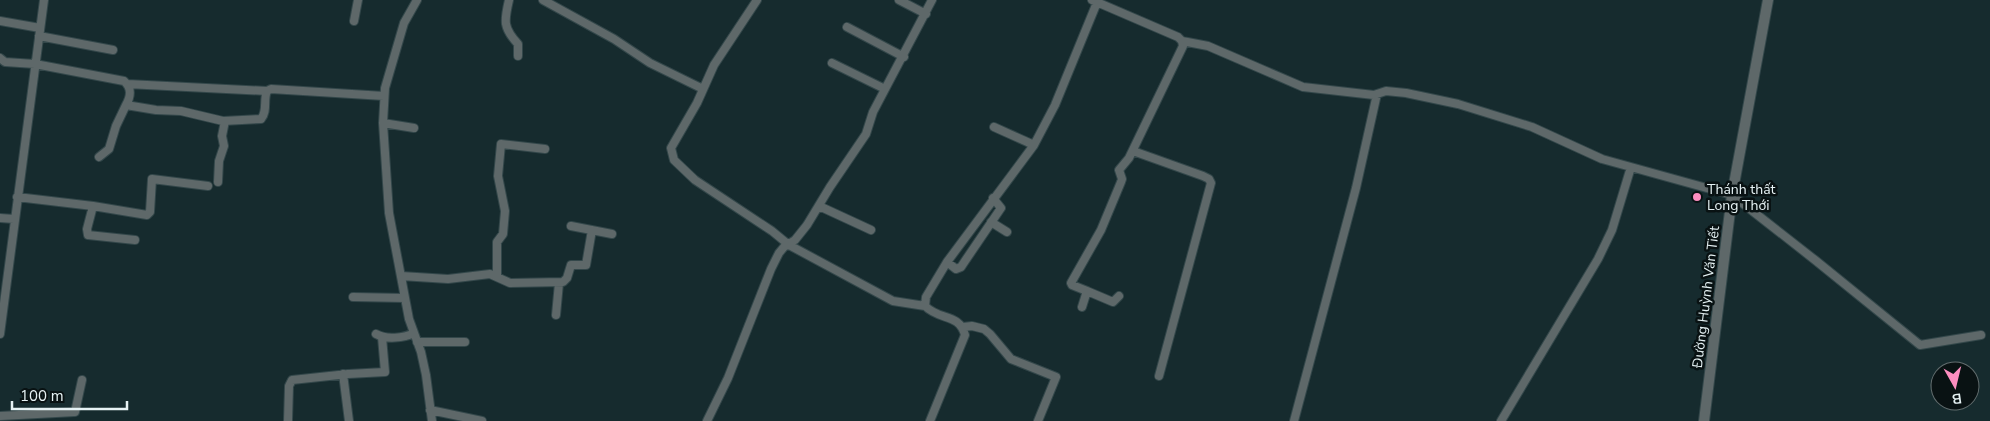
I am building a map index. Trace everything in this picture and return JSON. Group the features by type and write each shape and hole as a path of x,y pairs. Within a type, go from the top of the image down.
{"street":[{"path":"0,334 44,0"},
{"path":"354,21 358,0"},
{"path":"417,0 404,23 385,88 383,123 389,213 406,298 426,375 432,421"},
{"path":"509,0 505,15 506,29 518,44 518,56"},
{"path":"543,0 614,39 650,63 703,89"},
{"path":"757,0 714,65 671,148 674,160 695,180 772,230 789,245 894,301 925,306 930,311 957,321 963,327 966,335 930,421"},
{"path":"899,0 926,14"},
{"path":"707,421 728,378 779,253 807,225 866,134 873,112 904,57 932,0"},
{"path":"1112,8 1116,0"},
{"name":"Đường Huỳnh Văn Tiết","path":"1704,421 1732,195 1768,0"},
{"path":"925,306 926,297 947,262 1034,145 1055,106 1096,1 1178,37 1182,41 1208,46 1303,87 1377,94 1386,91 1406,92 1458,104 1532,127 1602,159 1732,195 1920,345 1981,335"},
{"path":"0,22 113,50"},
{"path":"847,27 904,57"},
{"path":"1119,296 1113,302 1071,283 1101,230 1122,179 1119,170 1133,151 1183,46 1182,41"},
{"path":"0,58 5,62 35,64 114,79 127,84 267,91 271,89 384,96"},
{"path":"832,64 884,90"},
{"path":"99,157 109,149 116,126 126,105 130,91 127,84"},
{"path":"126,105 156,110 181,110 225,121 261,119 265,110 267,91"},
{"path":"1294,421 1356,188 1377,94"},
{"path":"218,182 219,161 224,146 222,136 225,121"},
{"path":"383,123 414,128"},
{"path":"994,128 1034,145"},
{"path":"497,276 497,242 503,234 505,211 498,176 501,144 545,149"},
{"path":"1133,151 1209,178 1211,183 1159,376"},
{"path":"1501,421 1605,244 1612,230 1632,168"},
{"path":"17,197 148,215 152,179 208,186"},
{"path":"947,262 956,269 961,267 1001,207 993,198"},
{"path":"93,206 87,229 88,235 135,240"},
{"path":"819,206 871,230"},
{"path":"0,218 14,219"},
{"path":"991,222 1007,232"},
{"path":"570,226 612,234"},
{"path":"402,276 448,280 469,278 483,274 497,276 510,283 558,283 566,280 571,265 586,264 592,230"},
{"path":"556,315 558,283"},
{"path":"1082,307 1087,291"},
{"path":"353,297 406,298"},
{"path":"963,327 972,326 984,329 1011,359 1056,377 1038,421"},
{"path":"288,421 289,386 292,380 344,374 385,372 379,335 406,337 414,333"},
{"path":"417,342 465,342"},
{"path":"344,374 349,421"},
{"path":"0,416 75,412 82,380"},
{"path":"430,410 482,421"}],"place":[{"name":"Thánh thất Long Thới","path":"1697,197"}]}
